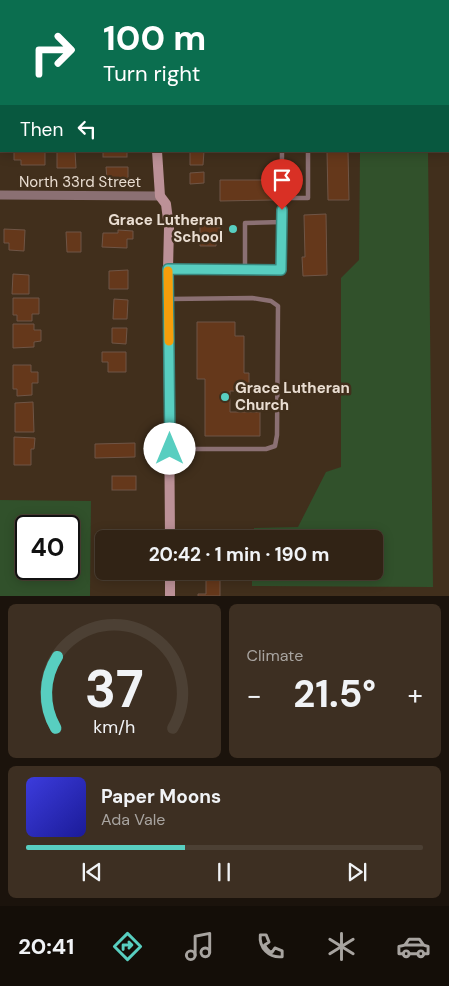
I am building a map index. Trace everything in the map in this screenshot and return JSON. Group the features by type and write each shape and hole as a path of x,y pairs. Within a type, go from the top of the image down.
{"street":[{"path":"157,152 160,196 166,204 169,228 170,530"},
{"name":"North 33rd Street","path":"0,195 160,196"},
{"path":"170,580 170,596"}],"lane":[{"path":"168,269 281,270 282,152"},
{"path":"282,198 308,198 308,152"},
{"path":"245,270 244,223 282,222"},
{"path":"169,299 252,298 271,302 278,306 278,435 275,446 266,448 170,449"}],"green space":[{"path":"360,152 428,152 433,587 252,586 252,580 383,580 383,530 254,530 254,528 298,527 326,472 341,467 341,278 359,260"},
{"path":"0,500 91,501 90,596 0,596"}],"building":[{"path":"14,152 45,152 45,165 21,165 21,160 14,160"},
{"path":"57,152 75,152 76,168 57,168"},
{"path":"103,152 127,152 127,157 103,157"},
{"path":"190,152 204,152 203,165 190,165"},
{"path":"327,152 348,152 349,200 328,200"},
{"path":"106,167 128,167 128,179 107,179"},
{"path":"204,172 204,183 190,184 190,173"},
{"path":"220,180 273,180 273,200 220,201"},
{"path":"326,214 327,275 303,276 302,257 305,257 304,215"},
{"path":"200,219 216,219 216,227 220,227 220,238 216,238 216,246 200,246"},
{"path":"4,229 25,230 24,251 9,250 9,243 4,243"},
{"path":"118,230 133,231 133,239 127,239 127,248 102,247 103,233 118,233"},
{"path":"66,232 81,232 81,252 67,252"},
{"path":"128,270 128,289 109,289 109,271"},
{"path":"13,274 29,275 29,294 12,294"},
{"path":"13,298 39,298 39,314 32,314 32,321 17,321 17,315 13,315"},
{"path":"114,299 128,300 127,319 113,319"},
{"path":"197,322 235,322 235,336 244,336 244,373 249,373 249,391 230,391 230,412 260,412 260,436 205,436 205,379 197,379"},
{"path":"13,324 34,324 34,330 41,330 41,341 34,342 34,347 13,348"},
{"path":"112,328 127,328 126,344 112,343"},
{"path":"102,352 126,352 126,372 108,372 108,362 102,362"},
{"path":"13,365 31,365 31,372 38,372 38,383 32,383 32,395 17,396 17,389 13,389"},
{"path":"33,402 34,432 15,432 15,403"},
{"path":"14,437 35,438 34,449 31,449 31,465 14,465"},
{"path":"135,443 135,457 95,458 95,444"},
{"path":"112,476 136,476 136,490 112,490"},
{"path":"206,580 220,580 220,596 198,596 198,594 206,594"}],"slow traffic":[{"path":"168,271 169,341"}],"place":[{"name":"Grace Lutheran School","path":"233,229"},
{"name":"Grace Lutheran Church","path":"225,397"}],"route":[{"path":"170,449 168,269 281,270 282,210"}]}
